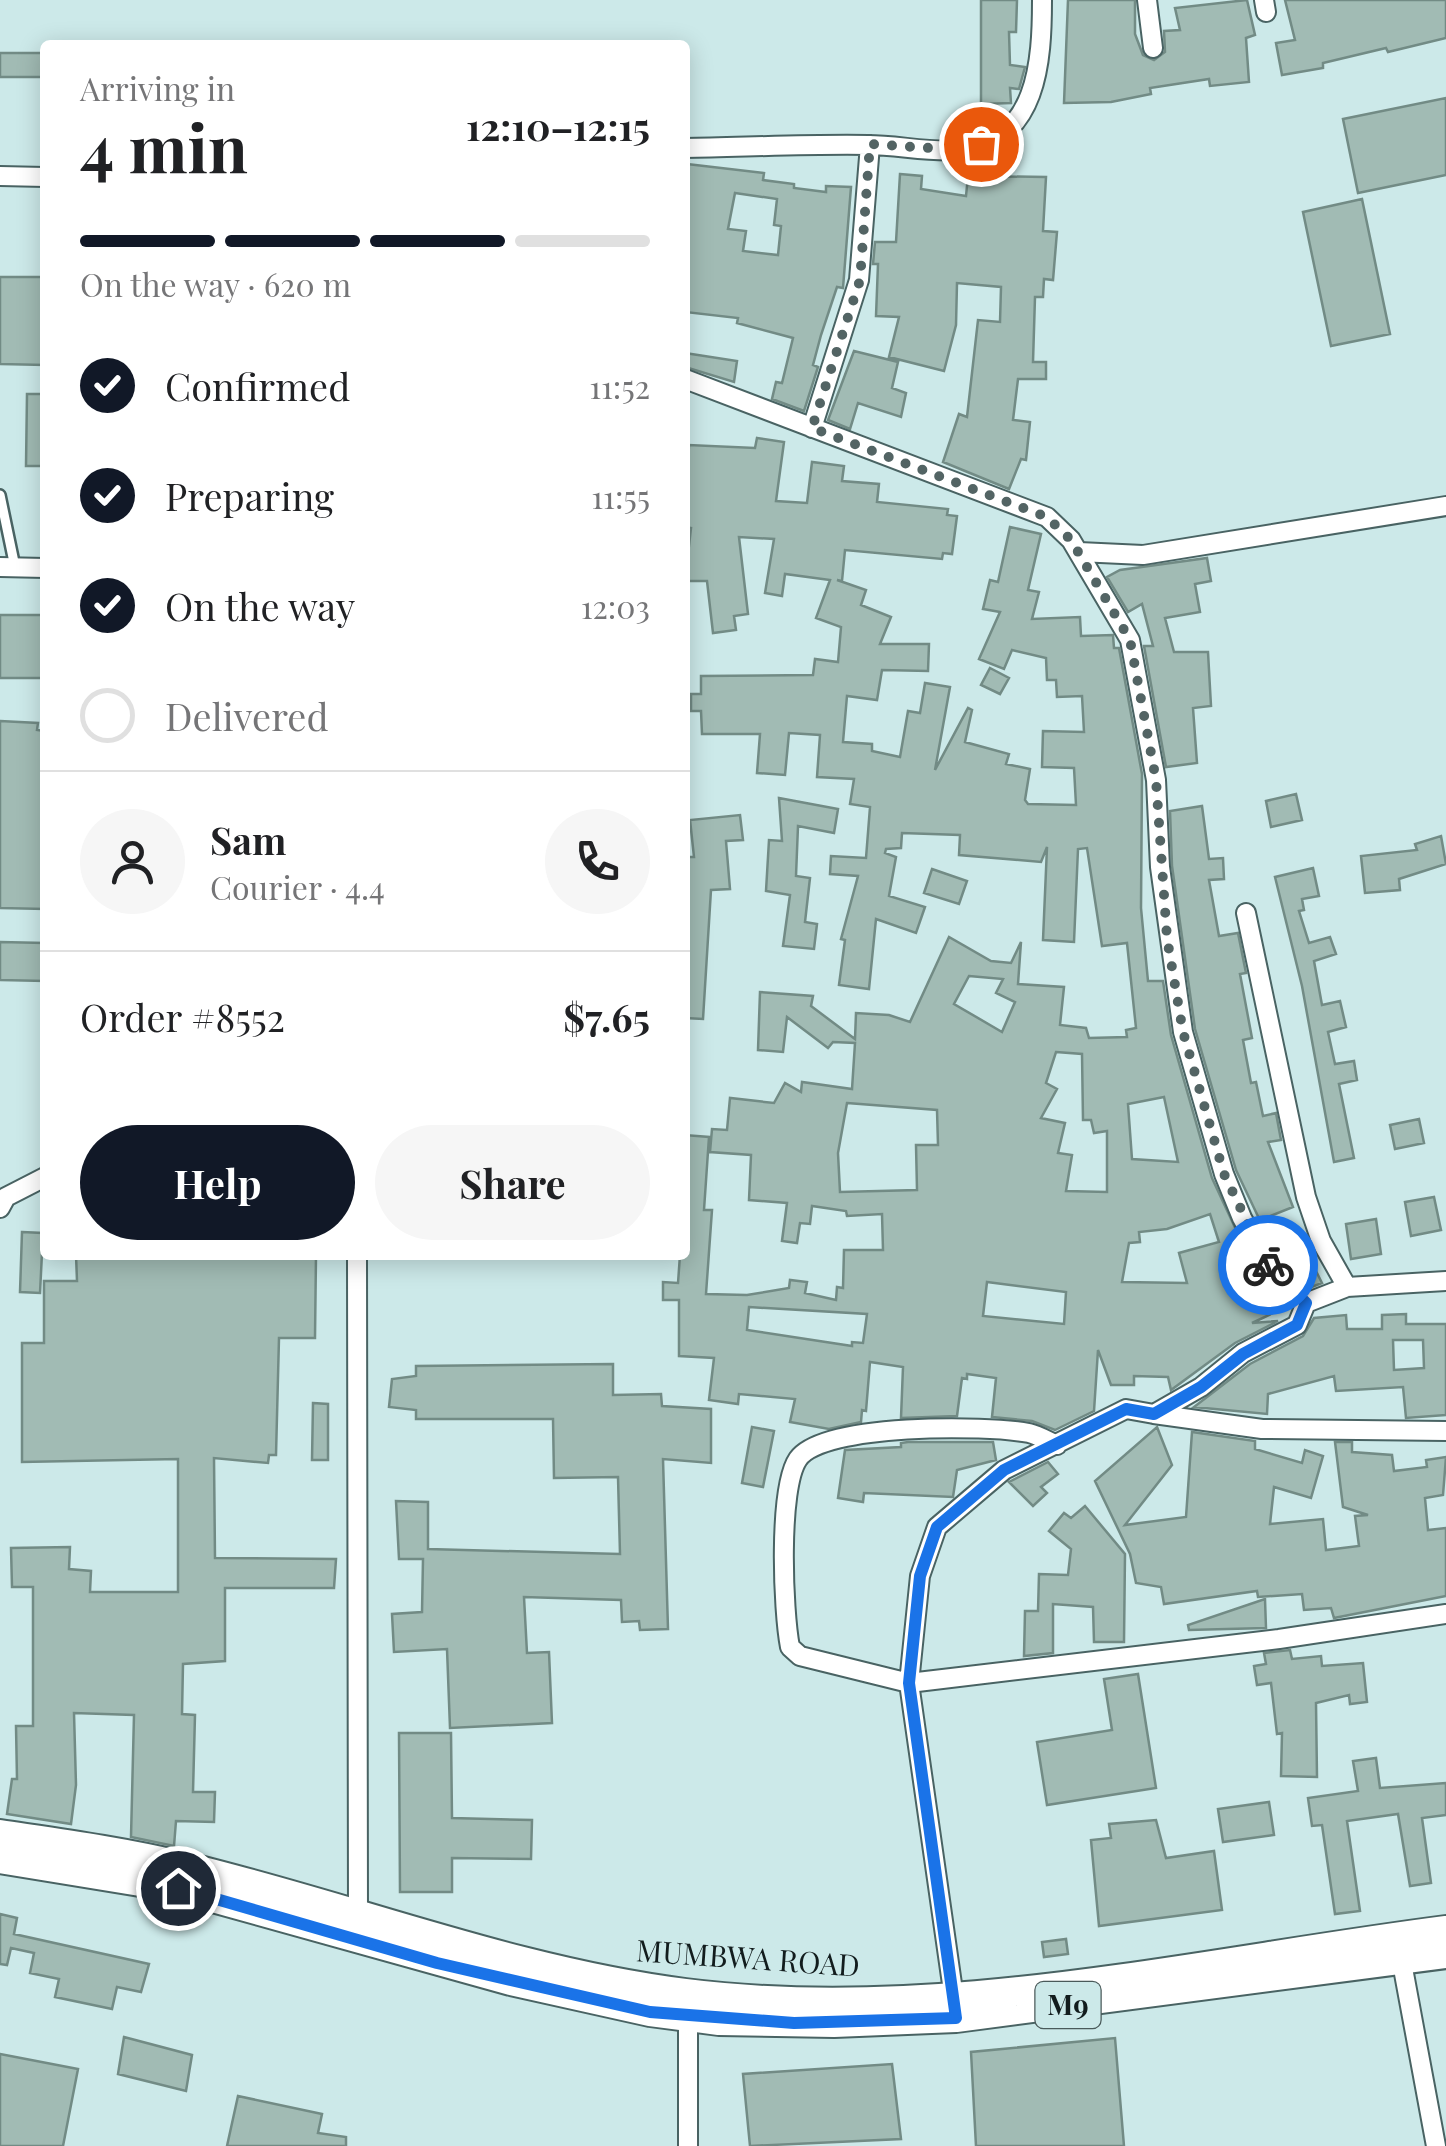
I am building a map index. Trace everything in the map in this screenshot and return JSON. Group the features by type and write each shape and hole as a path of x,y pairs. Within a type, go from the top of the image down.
{"main road":[{"name":"MUMBWA ROAD","path":"0,1834 180,1866 358,1928"},
{"name":"MUMBWA ROAD","path":"0,1859 178,1888 554,1968 688,2006 796,2000 955,2006 1143,1973 1399,1948 1446,1954"},
{"name":"MUMBWA ROAD","path":"1399,1948 1446,1930"}],"street":[{"path":"690,148 870,144 960,150 997,136 1017,118 1036,87 1042,0"},
{"path":"1147,0 1153,48"},
{"path":"812,428 860,280 870,144"},
{"path":"0,176 40,177"},
{"path":"690,381 1047,517 1063,529 1079,552 1130,640 1156,780 1170,957 1183,1032 1205,1113 1242,1218 1267,1264 1306,1303"},
{"path":"1079,552 1143,555 1446,506"},
{"path":"8,567 40,568"},
{"path":"1246,914 1306,1197 1321,1241 1347,1287"},
{"path":"0,1208 6,1197 40,1180"},
{"path":"357,1260 358,1928"},
{"path":"1154,1414 1201,1387 1243,1354 1297,1325 1306,1303 1347,1287 1446,1281"},
{"path":"955,2006 909,1683 920,1576 937,1527 1004,1470 1126,1409 1262,1429 1446,1430"},
{"path":"1057,1445 1032,1434 912,1428 830,1442 805,1451 796,1462 783,1570 790,1647 800,1656 909,1683 1279,1639 1446,1614"},
{"path":"1399,1948 1436,2146"},
{"path":"688,2006 688,2146"}],"lane":[{"path":"0,496 8,567"}],"building":[{"path":"981,0 1017,0 1016,32 1009,32 1010,65 1025,67 1019,89 1010,88 1011,103 981,104"},
{"path":"1068,0 1135,0 1135,34 1143,55 1154,60 1165,52 1164,31 1180,30 1175,8 1247,0 1255,35 1246,38 1249,82 1210,86 1209,79 1150,88 1151,94 1111,102 1064,103"},
{"path":"1285,0 1446,0 1446,38 1388,52 1386,48 1323,63 1323,68 1282,75 1276,43 1295,40"},
{"path":"0,53 40,53 40,77 0,77"},
{"path":"1446,98 1446,175 1358,193 1343,119"},
{"path":"690,164 764,173 763,180 794,184 794,188 826,192 826,186 851,187 843,288 837,287 821,335 813,365 818,367 804,411 772,399 776,382 782,383 793,338 737,323 738,318 690,313","holes":["735,193 777,199 774,225 781,226 778,255 743,251 746,231 728,229"]},
{"path":"900,174 922,176 921,189 966,196 968,176 1046,177 1043,231 1057,232 1053,280 1044,279 1043,297 1035,297 1033,362 1046,362 1046,379 1018,379 1013,420 1030,422 1026,460 1021,459 1009,489 943,462 959,414 967,417 978,320 1000,322 1001,287 957,283 956,325 944,371 889,357 899,317 876,316 878,264 873,264 875,242 896,242"},
{"path":"1362,199 1390,334 1331,346 1303,212"},
{"path":"0,277 40,277 40,365 0,364"},
{"path":"854,351 898,362 892,388 906,393 901,417 858,403 850,429 828,420"},
{"path":"690,354 737,361 734,382 690,369"},
{"path":"27,394 40,394 40,466 26,466"},
{"path":"757,438 784,442 776,501 807,503 812,462 844,466 842,481 879,484 877,502 948,509 947,515 957,516 952,554 943,553 942,559 845,550 842,581 837,580 866,590 861,605 891,617 880,644 929,644 928,671 882,670 877,700 847,696 843,742 872,744 872,751 900,757 908,711 920,713 925,683 950,687 935,770 968,708 972,710 965,742 1009,754 1006,764 1030,769 1025,800 1028,804 1076,805 1074,768 1042,767 1043,731 1084,732 1082,696 1057,697 1056,680 1047,680 1046,658 1012,650 1004,669 979,659 1000,612 983,609 990,580 998,582 1010,527 1041,534 1028,590 1039,592 1032,619 1080,617 1081,636 1113,635 1114,648 1119,648 1142,774 1141,908 1148,981 1163,981 1171,1035 1212,1178 1251,1262 1247,1264 1258,1293 1260,1297 1276,1291 1290,1305 1252,1323 1278,1321 1235,1343 1171,1390 1168,1377 1134,1376 1134,1385 1111,1385 1098,1350 1094,1411 1055,1430 1032,1421 992,1417 996,1378 967,1374 967,1379 962,1378 957,1416 901,1418 903,1367 870,1362 866,1411 862,1410 861,1422 829,1429 790,1422 795,1399 739,1394 738,1404 709,1400 714,1358 679,1356 679,1300 663,1300 663,1282 678,1283 680,1260 690,1260 690,1135 709,1137 704,1210 712,1210 706,1294 747,1295 789,1288 790,1280 807,1282 805,1293 836,1300 837,1287 843,1288 844,1250 883,1250 882,1214 847,1216 846,1211 812,1206 810,1224 800,1223 797,1243 782,1241 787,1203 749,1200 751,1155 710,1152 712,1129 727,1130 730,1098 774,1103 785,1083 801,1092 802,1082 852,1089 855,1043 833,1042 828,1048 787,1017 783,1052 758,1050 760,992 813,996 811,1006 855,1039 856,1013 889,1015 910,1022 949,937 991,961 1011,963 1021,942 1018,984 1064,987 1060,1025 1086,1028 1089,1038 1127,1037 1126,1030 1136,1028 1127,943 1102,946 1087,848 1078,849 1074,942 1043,940 1047,847 1041,862 959,855 960,835 902,833 901,848 886,849 885,853 896,857 889,896 925,907 916,933 876,919 869,989 839,985 845,940 841,939 858,876 830,874 831,856 866,858 870,807 850,804 854,779 817,777 820,735 789,733 785,775 757,773 760,734 702,734 701,711 691,711 691,694 701,694 701,676 813,675 815,659 838,662 841,627 816,618 830,580 785,574 782,596 765,593 774,539 739,537 748,614 734,616 736,630 713,633 707,581 690,581 690,445 755,448","holes":["969,976 1003,979 996,993 1015,1002 1002,1032 954,1004","1056,1052 1082,1054 1083,1120 1091,1120 1094,1133 1107,1131 1107,1192 1066,1191 1072,1155 1058,1153 1065,1123 1041,1118 1057,1089 1046,1083","1164,1097 1178,1162 1132,1159 1128,1104","847,1103 937,1110 938,1145 916,1145 917,1190 840,1192 838,1153","1210,1214 1219,1242 1179,1253 1187,1283 1122,1282 1129,1243 1140,1242 1139,1232 1167,1229","987,1282 1066,1292 1064,1324 983,1316","749,1307 867,1314 863,1343 852,1342 852,1346 747,1330"]},
{"path":"1207,558 1211,581 1195,584 1200,612 1165,618 1174,652 1208,652 1211,706 1193,708 1197,763 1166,767 1144,646 1153,646 1142,604 1128,612 1107,577 1120,570"},
{"path":"0,615 40,615 40,678 0,678"},
{"path":"990,668 1009,678 1000,694 981,685"},
{"path":"0,721 38,723 40,909 0,908"},
{"path":"1296,794 1302,820 1271,827 1266,801"},
{"path":"779,798 838,809 834,833 798,826 796,876 810,878 805,922 817,924 814,949 783,946 790,895 766,891 769,840 782,841"},
{"path":"1202,806 1209,859 1223,858 1224,879 1209,880 1219,936 1238,933 1246,973 1240,974 1252,1038 1243,1040 1251,1083 1256,1082 1263,1116 1276,1113 1281,1140 1268,1142 1293,1207 1268,1217 1282,1246 1274,1250 1236,1170 1195,1029 1172,866 1170,811"},
{"path":"740,815 743,840 726,841 730,889 711,890 703,1019 690,1018 690,857 694,857 690,820"},
{"path":"1441,836 1446,864 1399,879 1400,890 1365,893 1361,856 1417,850 1415,844"},
{"path":"1313,868 1319,896 1302,899 1304,910 1299,911 1309,943 1330,937 1336,954 1314,961 1322,1005 1340,1001 1346,1027 1328,1032 1335,1064 1354,1061 1357,1080 1339,1084 1354,1158 1334,1162 1302,986 1275,877"},
{"path":"932,869 967,881 959,904 924,893"},
{"path":"0,942 40,943 40,981 0,980"},
{"path":"1419,1119 1424,1143 1395,1149 1390,1125"},
{"path":"1434,1197 1441,1230 1411,1236 1405,1202"},
{"path":"1376,1219 1381,1254 1351,1259 1346,1224"},
{"path":"22,1232 40,1233 40,1293 20,1292"},
{"path":"1304,1247 1322,1283 1309,1288 1283,1258"},
{"path":"76,1260 316,1260 315,1338 279,1338 276,1455 269,1455 268,1463 214,1458 215,1558 336,1559 334,1588 225,1588 225,1661 183,1664 182,1714 195,1715 193,1792 215,1792 214,1822 176,1821 174,1846 131,1837 134,1715 74,1713 76,1785 71,1824 7,1814 12,1779 17,1779 16,1726 33,1726 33,1587 12,1587 11,1548 70,1547 69,1569 91,1571 90,1592 178,1592 178,1459 22,1462 22,1343 44,1343 44,1281 77,1281"},
{"path":"1406,1314 1406,1324 1446,1324 1446,1415 1406,1418 1403,1387 1336,1391 1334,1376 1268,1394 1267,1414 1194,1407 1250,1364 1303,1336 1314,1318 1346,1315 1347,1329 1382,1329 1382,1315","holes":["1393,1340 1423,1340 1424,1368 1394,1370"]},
{"path":"613,1364 613,1395 661,1394 662,1406 711,1409 711,1463 663,1459 668,1629 640,1630 639,1621 622,1622 621,1600 524,1597 527,1653 549,1652 552,1723 450,1728 447,1649 394,1652 392,1614 422,1612 423,1559 399,1559 396,1501 428,1502 428,1549 620,1554 618,1477 554,1478 553,1419 416,1419 416,1410 389,1407 392,1379 416,1376 416,1366"},
{"path":"313,1403 328,1404 328,1460 312,1460"},
{"path":"752,1427 774,1431 763,1487 742,1483"},
{"path":"1157,1427 1172,1465 1125,1525 1186,1517 1192,1432 1255,1441 1255,1449 1302,1463 1305,1450 1323,1456 1311,1498 1274,1487 1270,1524 1323,1519 1326,1550 1359,1546 1355,1516 1368,1515 1343,1507 1335,1442 1352,1442 1352,1452 1392,1455 1394,1471 1427,1467 1426,1460 1446,1457 1443,1495 1425,1498 1428,1530 1446,1528 1446,1596 1334,1618 1331,1608 1304,1610 1302,1594 1258,1597 1257,1591 1164,1604 1161,1587 1136,1583 1130,1554 1095,1481"},
{"path":"993,1442 996,1460 957,1470 953,1497 864,1493 863,1502 838,1498 845,1450 901,1447 901,1443"},
{"path":"1048,1462 1058,1474 1041,1487 1047,1493 1033,1506 1009,1482"},
{"path":"1085,1506 1125,1554 1124,1642 1094,1642 1093,1607 1053,1604 1053,1653 1024,1656 1025,1611 1038,1611 1039,1574 1068,1575 1071,1549 1049,1531 1064,1513 1071,1518"},
{"path":"1265,1599 1266,1628 1189,1630 1188,1625"},
{"path":"1290,1650 1292,1659 1321,1656 1322,1666 1363,1663 1367,1702 1350,1704 1349,1695 1316,1703 1317,1777 1281,1776 1282,1733 1277,1734 1271,1683 1257,1685 1254,1666 1266,1664 1264,1653"},
{"path":"1138,1674 1156,1788 1047,1805 1037,1742 1112,1730 1104,1679"},
{"path":"399,1733 451,1733 452,1818 532,1820 531,1859 452,1858 452,1892 400,1892"},
{"path":"1376,1758 1380,1788 1446,1783 1446,1815 1422,1818 1431,1883 1410,1886 1398,1814 1347,1821 1360,1911 1335,1914 1322,1825 1312,1826 1308,1798 1358,1791 1353,1761"},
{"path":"1269,1802 1274,1835 1223,1842 1218,1809"},
{"path":"1156,1820 1166,1858 1214,1851 1222,1910 1099,1926 1091,1840 1111,1838 1109,1824"},
{"path":"0,1914 17,1918 14,1934 149,1964 141,1992 117,1987 112,2009 55,1997 59,1979 30,1973 34,1953 11,1948 7,1965 0,1964"},
{"path":"1066,1939 1068,1954 1044,1957 1042,1942"},
{"path":"124,2037 192,2055 186,2091 118,2074"},
{"path":"1115,2038 1124,2146 976,2146 971,2052"},
{"path":"0,2054 78,2069 63,2146 0,2146"},
{"path":"892,2064 901,2139 750,2146 743,2074"},
{"path":"238,2096 322,2114 318,2133 346,2137 346,2146 227,2146"}],"way so far":[{"path":"981,144 960,150 870,144 860,280 812,428 1047,517 1071,540 1124,626 1130,640 1140,712 1156,780 1167,938 1183,1032 1224,1174 1268,1265"}],"route":[{"path":"178,1888 437,1963 650,2012 719,2021 794,2023 956,2018 909,1683 920,1576 937,1527 1004,1470 1126,1409 1154,1414 1201,1387 1243,1354 1297,1325 1306,1303 1268,1265"}]}
